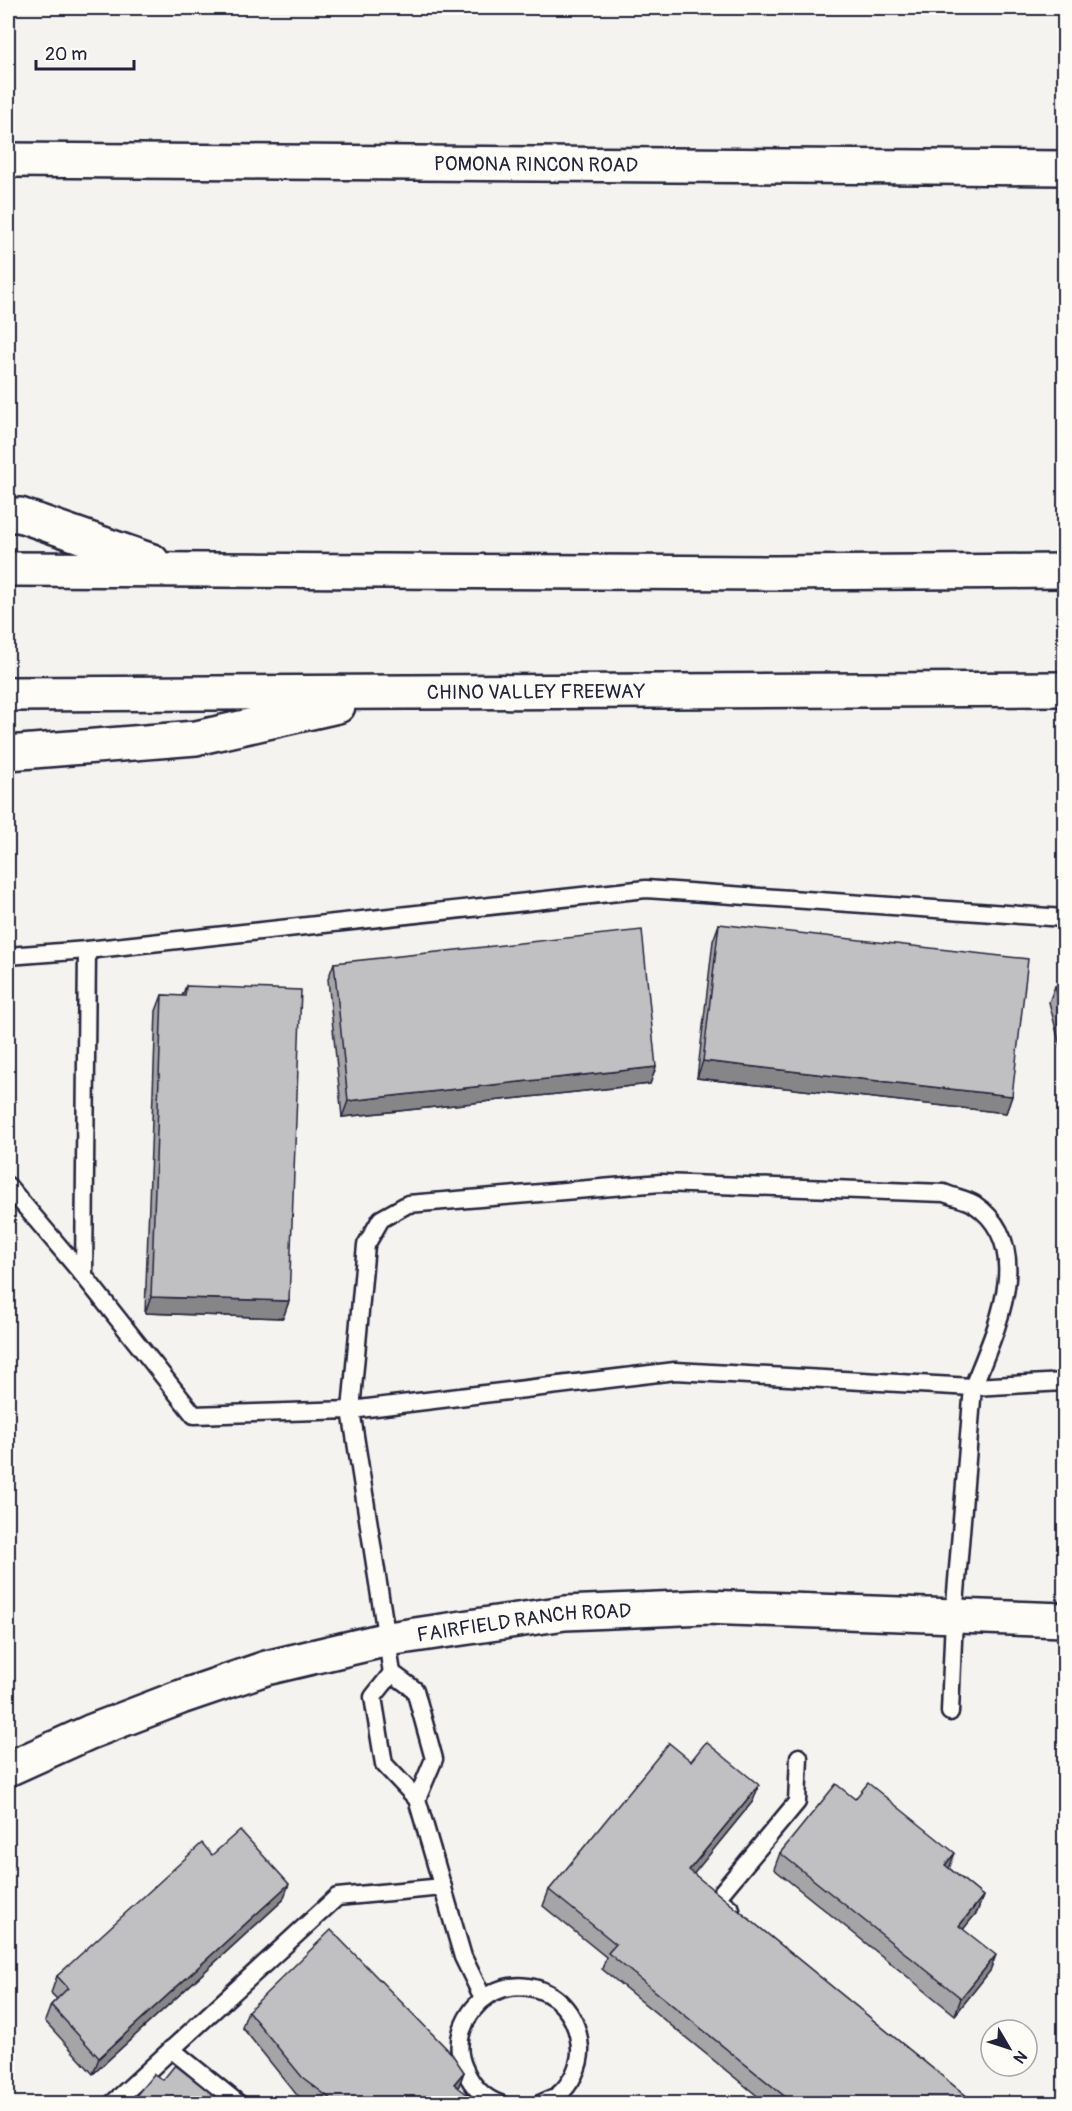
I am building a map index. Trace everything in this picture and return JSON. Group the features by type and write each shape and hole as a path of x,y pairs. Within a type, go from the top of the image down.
{"main road":[{"name":"POMONA RINCON ROAD","path":"8,160 1065,168"},
{"path":"8,515 20,516 179,570"},
{"path":"8,570 774,573 1065,571"},
{"name":"CHINO VALLEY FREEWAY","path":"8,694 1065,689"},
{"path":"8,753 196,738 402,692"},
{"name":"FAIRFIELD RANCH ROAD","path":"8,1769 90,1732 266,1668 388,1639 565,1613 705,1607 1065,1620"}],"lane":[{"path":"8,956 87,950 645,889 1065,918"},
{"path":"84,1276 87,950"},
{"path":"483,1998 463,1957 417,1798 384,1764 374,1697 392,1673 351,1410 366,1245 381,1219 408,1204 661,1184 944,1193 974,1204 992,1221 1005,1243 1008,1268 1002,1312 973,1387 954,1617 950,1712"},
{"path":"8,1186 84,1276 194,1415 351,1410 675,1371 973,1387 1065,1382"},
{"path":"392,1673 415,1690 434,1759 417,1798"},
{"path":"744,1921 717,1898 797,1802 799,1757"},
{"path":"112,2103 337,1897 443,1887"},
{"path":"500,2103 489,2100 471,2084 461,2063 459,2039 467,2016 483,1998 505,1988 528,1986 551,1994 569,2010 579,2031 581,2055 573,2078 557,2096 540,2103"},
{"path":"171,2049 239,2103"}],"building":[{"path":"719,924 1028,959 1012,1096 703,1061"},
{"path":"642,930 656,1067 348,1101 334,963"},
{"path":"1065,983 1065,1024 1055,986"},
{"path":"186,986 301,990 289,1301 151,1297 162,995 185,996"},
{"path":"706,1742 759,1785 689,1870 975,2103 793,2103 608,1953 616,1944 549,1890 669,1743 691,1761"},
{"path":"868,1783 955,1853 945,1865 983,1896 959,1926 996,1955 961,1998 780,1853 836,1784 855,1799"},
{"path":"240,1830 289,1884 99,2058 51,2005 68,1988 57,1976 202,1843 212,1855"},
{"path":"331,1930 452,2054 464,2072 454,2084 478,2103 336,2103 302,2077 248,2011"},
{"path":"175,2065 223,2103 130,2103 154,2074 163,2080"}]}
